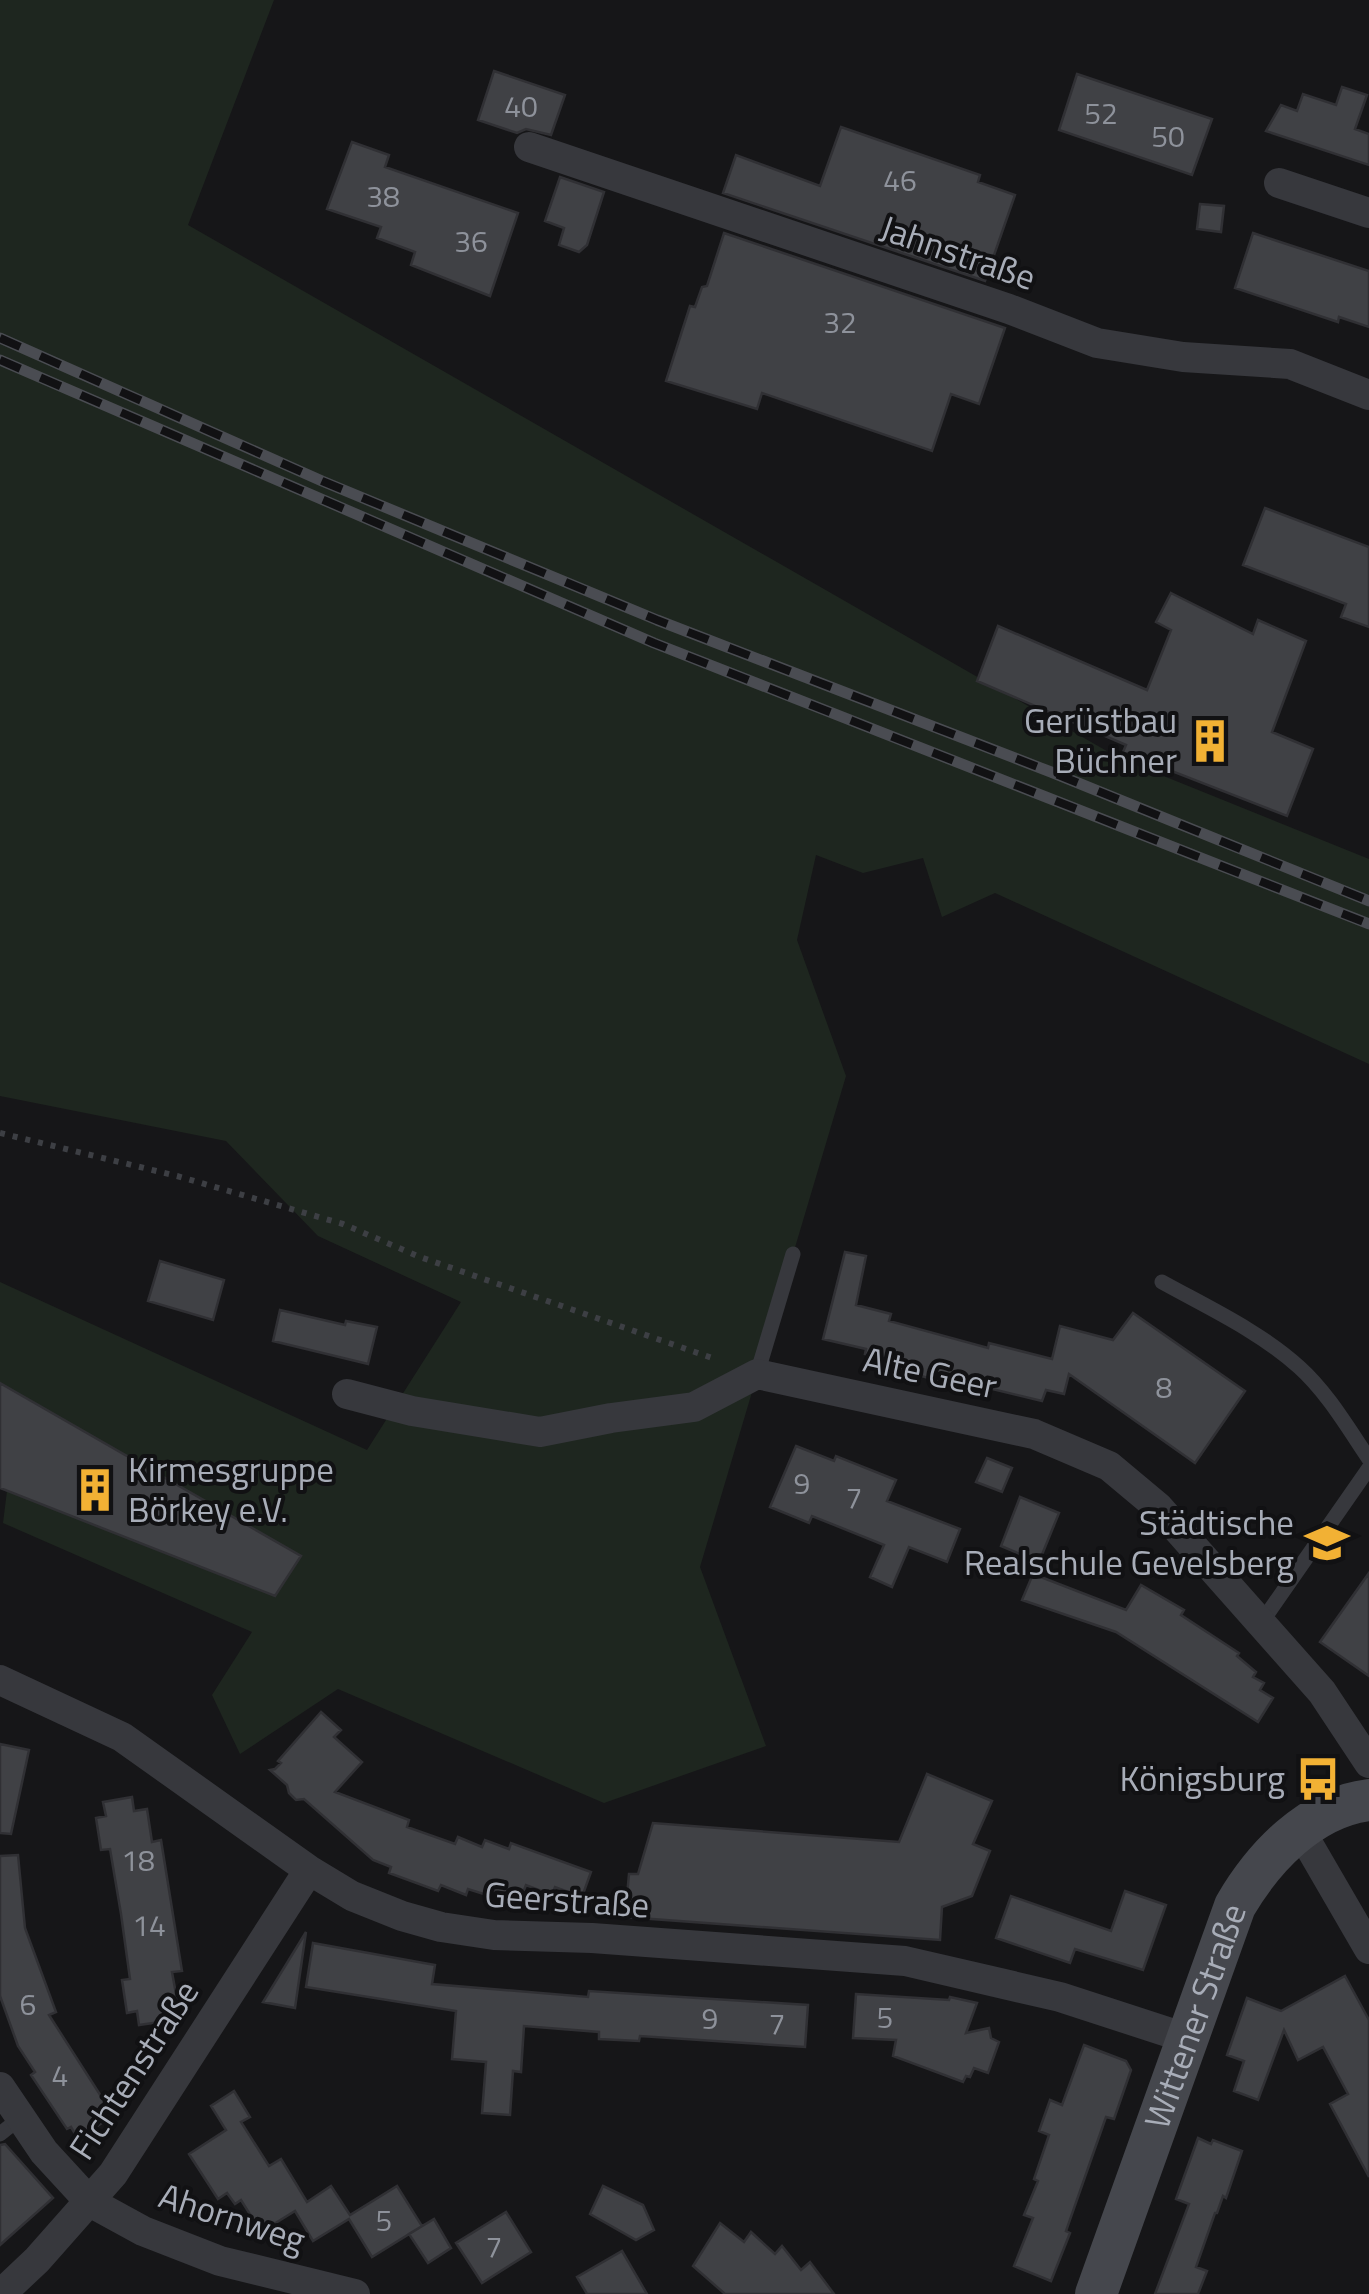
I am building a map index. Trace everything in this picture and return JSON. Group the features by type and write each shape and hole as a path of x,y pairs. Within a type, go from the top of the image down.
{"main road":[{"name":"Wittener Straße","path":"1096,2294 1234,1906 1250,1879 1300,1830 1331,1810 1369,1800"}],"street":[{"name":"Jahnstraße","path":"530,148 1097,342 1184,357 1290,364 1369,395"},
{"path":"1280,183 1369,214"},
{"path":"347,1394 412,1412 540,1432 694,1407 757,1374"},
{"name":"Alte Geer","path":"757,1374 1034,1434 1108,1466 1158,1507 1322,1692 1369,1763"},
{"name":"Geerstraße","path":"0,1680 122,1737 309,1870 352,1896 441,1927 494,1935 592,1938 905,1961 1060,1997 1186,2038"},
{"path":"1300,1830 1369,1948"},
{"name":"Fichtenstraße","path":"1,2294 38,2260 112,2174 309,1870"},
{"path":"0,2088 10,2126 90,2202"},
{"name":"Ahornweg","path":"90,2202 143,2231 220,2261 354,2294"}],"lane":[{"path":"757,1374 793,1254"},
{"path":"1162,1282 1263,1338 1302,1370 1340,1416 1369,1460"},
{"path":"1261,1623 1369,1468"}],"path":[{"path":"0,1133 177,1176 343,1224 420,1257 757,1374"}],"shaded area":[{"path":"0,0 274,0 188,225 1119,758 1369,859 1369,1064 995,893 942,917 923,858 863,873 816,855 797,940 846,1076 700,1567 766,1746 604,1803 338,1689 240,1754 212,1695 252,1632 3,1523 7,1491 275,1596 300,1555 0,1383 0,1282 367,1450 461,1302 318,1236 226,1141 0,1096"}],"building":[{"path":"494,71 565,95 551,135 526,129 517,133 478,120"},
{"path":"1077,74 1212,119 1192,175 1059,130"},
{"path":"1342,87 1367,95 1355,129 1369,134 1369,165 1266,131 1281,105 1297,111 1303,94 1336,105"},
{"path":"841,127 980,175 978,182 1015,195 985,281 723,193 736,155 820,186"},
{"path":"352,142 389,155 385,167 518,213 490,296 411,265 415,252 377,238 381,227 327,209"},
{"path":"560,177 604,192 587,245 579,252 559,245 564,228 545,221"},
{"path":"1200,204 1224,206 1221,232 1197,229"},
{"path":"724,233 1005,328 979,404 951,394 932,451 762,393 757,409 666,381 690,306 695,307 702,287 707,286"},
{"path":"1253,233 1369,271 1369,327 1339,317 1338,322 1235,288"},
{"path":"1265,508 1369,547 1369,627 1341,617 1346,604 1243,565"},
{"path":"1171,593 1253,634 1258,620 1306,641 1272,732 1313,749 1287,816 1123,752 1126,745 977,681 998,626 1147,690 1171,630 1156,622"},
{"path":"845,1252 866,1256 856,1305 891,1314 889,1321 988,1348 989,1343 1052,1359 1060,1326 1113,1340 1133,1313 1245,1391 1195,1463 1069,1374 1064,1394 1046,1390 1042,1401 955,1380 953,1385 893,1368 895,1361 865,1354 866,1349 823,1339"},
{"path":"160,1261 224,1280 213,1320 148,1301"},
{"path":"280,1310 345,1325 346,1321 377,1327 368,1364 273,1341"},
{"name":"Kirmesgruppe Börkey e.V.","path":"0,1383 301,1556 275,1596 0,1488"},
{"path":"796,1446 834,1461 836,1456 896,1480 887,1501 960,1529 947,1562 909,1547 892,1587 870,1577 884,1545 812,1516 809,1523 770,1507"},
{"path":"987,1458 1012,1468 1002,1492 976,1482"},
{"path":"1020,1497 1059,1513 1039,1562 1001,1546"},
{"path":"1369,1573 1369,1676 1320,1642"},
{"path":"1033,1574 1126,1610 1141,1585 1184,1610 1181,1615 1239,1653 1237,1656 1256,1672 1253,1677 1264,1683 1260,1690 1273,1698 1258,1722 1116,1632 1022,1600"},
{"path":"321,1712 341,1730 334,1737 362,1762 335,1792 409,1820 407,1827 455,1844 458,1837 482,1847 485,1840 509,1849 511,1843 591,1872 582,1897 555,1887 552,1895 526,1885 520,1900 495,1890 493,1897 468,1889 466,1895 441,1885 438,1891 389,1873 391,1867 373,1860 304,1799 296,1800 287,1785 270,1770 281,1763 278,1761"},
{"path":"0,1744 29,1750 11,1834 0,1833"},
{"path":"927,1774 992,1801 973,1844 990,1851 972,1896 942,1907 940,1940 625,1917 629,1874 638,1874 653,1823 899,1842"},
{"path":"132,1797 134,1811 147,1809 152,1842 161,1840 182,1971 172,1972 178,2005 165,2007 167,2021 139,2025 137,2011 127,2013 122,1980 130,1979 121,1914 110,1849 101,1850 96,1818 106,1816 103,1802"},
{"path":"18,1855 25,1928 56,2012 49,2015 106,2104 94,2112 102,2123 78,2139 31,2075 35,2072 18,2046 0,1996 0,1856"},
{"path":"1125,1891 1166,1905 1143,1970 1075,1949 1070,1963 996,1938 1011,1896 1111,1931"},
{"path":"306,1932 295,2008 263,2002"},
{"path":"313,1943 435,1965 432,1984 588,1997 589,1991 808,2005 805,2047 640,2036 639,2041 599,2039 599,2032 524,2026 521,2072 513,2071 510,2115 482,2113 486,2062 452,2059 456,2011 306,1987"},
{"path":"1345,1976 1369,2020 1369,2177 1330,2104 1348,2094 1323,2047 1298,2060 1284,2030 1258,2100 1234,2091 1244,2061 1227,2055 1247,1998 1281,2011"},
{"path":"856,1994 949,2000 950,1997 977,2003 966,2033 989,2028 991,2038 999,2042 988,2073 974,2068 963,2082 893,2056 896,2040 853,2038"},
{"path":"1084,2045 1126,2061 1131,2070 1114,2119 1106,2117 1051,2281 1014,2266 1033,2218 1024,2215 1038,2181 1034,2179 1049,2135 1039,2131 1050,2100 1062,2105"},
{"path":"234,2091 250,2117 241,2122 269,2166 281,2159 307,2202 331,2186 350,2215 397,2186 422,2226 372,2257 349,2219 313,2241 295,2211 261,2232 241,2200 235,2204 227,2193 218,2199 189,2154 226,2130 211,2106"},
{"path":"1198,2138 1242,2151 1196,2267 1207,2271 1198,2294 1155,2294 1189,2204 1176,2199"},
{"path":"5,2144 53,2198 0,2245 0,2145"},
{"path":"603,2186 643,2205 654,2230 636,2240 590,2214"},
{"path":"506,2212 531,2252 482,2283 456,2243"},
{"path":"434,2219 451,2248 428,2263 409,2234"},
{"path":"720,2223 744,2242 751,2232 775,2254 782,2246 801,2270 810,2262 834,2294 725,2294 693,2266"},
{"path":"622,2251 647,2294 587,2294 577,2277"}],"railway":[{"path":"0,338 322,481 657,620 1051,772 1369,901"},
{"path":"0,360 654,643 1369,924"}],"place":[{"name":"Gerüstbau Büchner","path":"1210,741"},
{"name":"Kirmesgruppe Börkey e.V.","path":"95,1490"},
{"name":"Städtische Realschule Gevelsberg","path":"1327,1543"},
{"name":"Königsburg","path":"1318,1779"}]}
